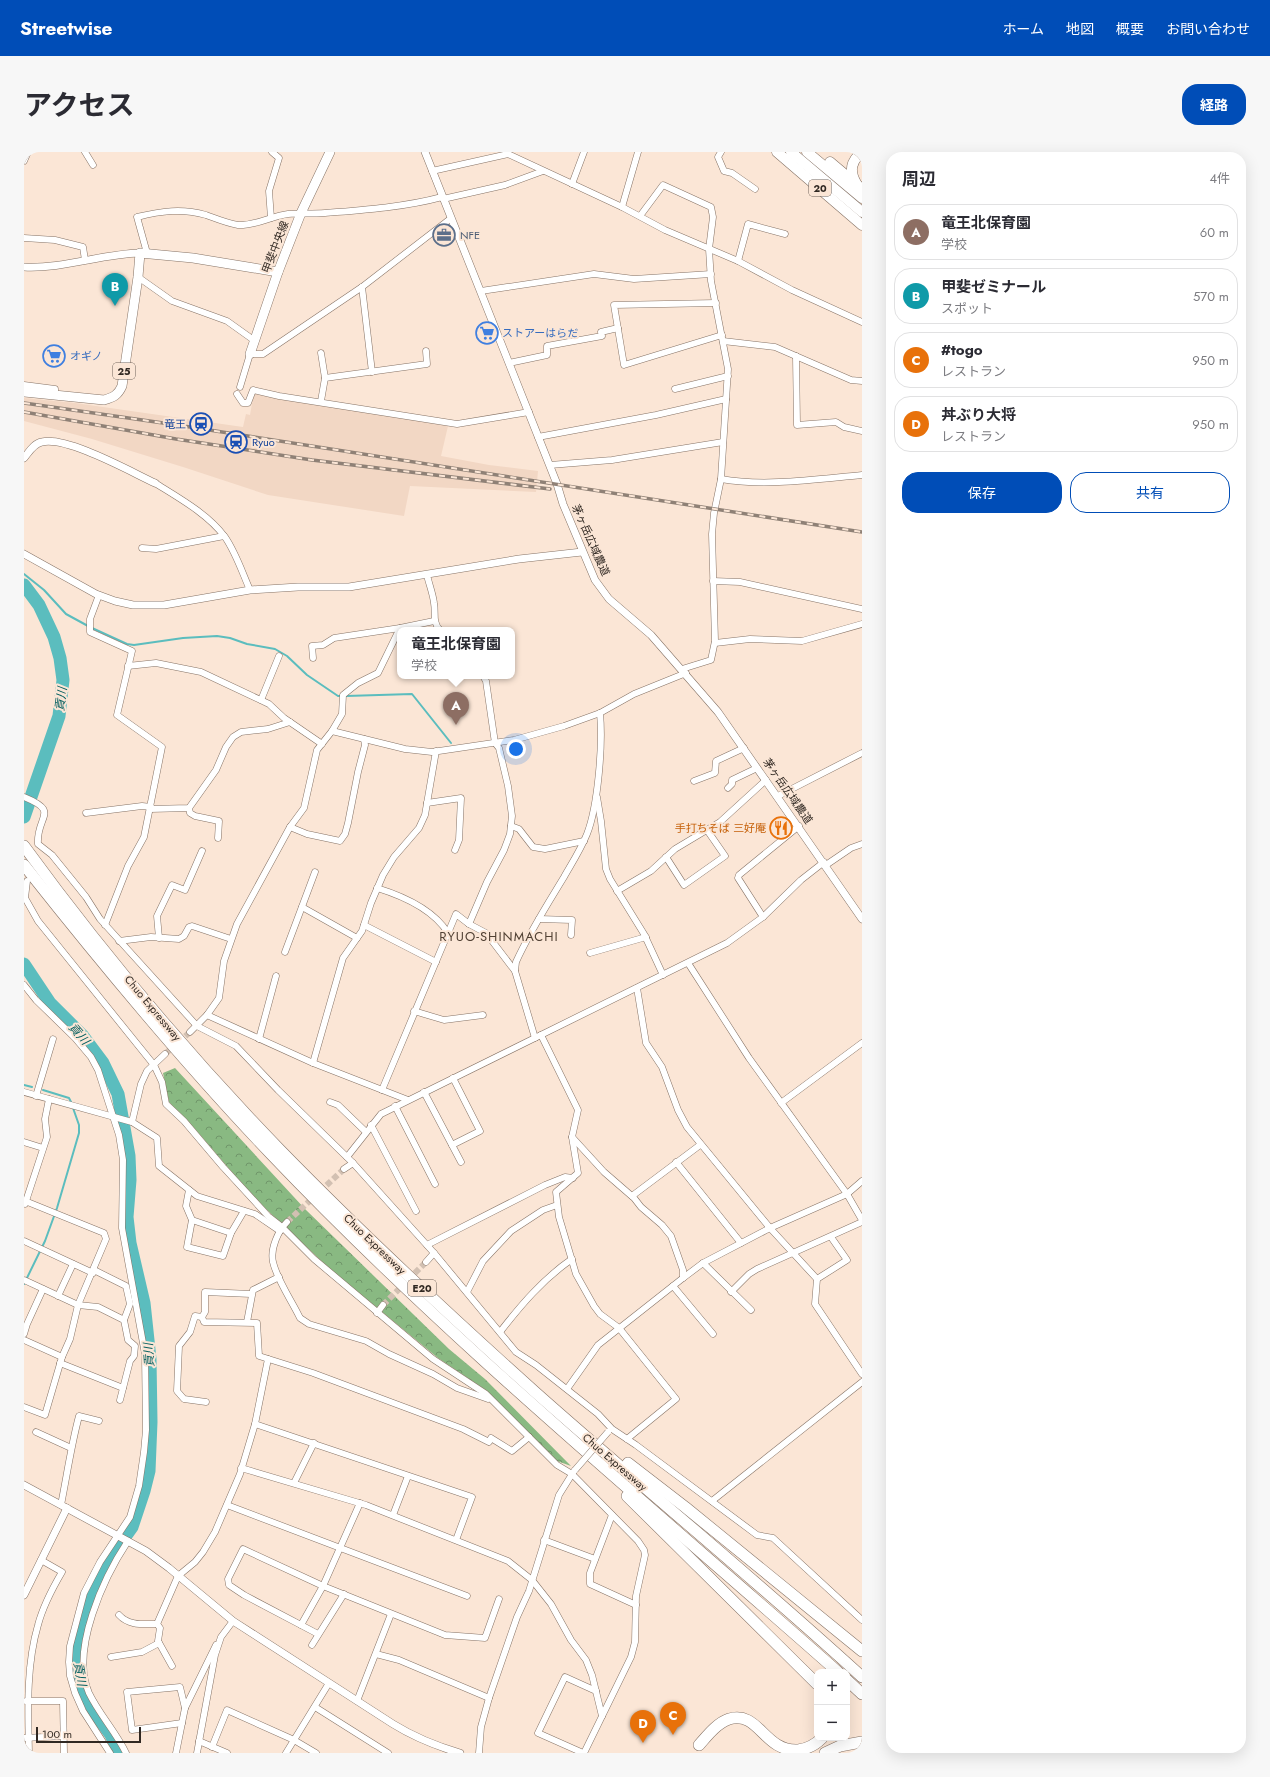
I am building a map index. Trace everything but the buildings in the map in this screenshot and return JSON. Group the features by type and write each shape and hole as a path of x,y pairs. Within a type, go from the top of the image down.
{"highway":[{"name":"20","path":"777,152 862,224"},
{"name":"20","path":"791,152 862,212"},
{"name":"20","path":"807,152 862,198"},
{"name":"20","path":"818,152 859,186"},
{"path":"859,186 852,176 851,165 862,152"},
{"name":"Chuo Expressway","path":"29,851 96,939 151,1006 279,1149 401,1268 535,1392 862,1677"},
{"name":"Chuo Expressway","path":"24,865 143,1012 184,1060 272,1155 393,1276 554,1423 835,1669"},
{"path":"535,1392 685,1507 862,1651"},
{"path":"554,1423 814,1681"},
{"path":"850,1683 862,1694"},
{"path":"699,1745 722,1723 735,1718 744,1718 751,1722 773,1743 785,1749 808,1748 817,1744 820,1741"},
{"path":"826,1753 840,1746 862,1742"}],"main road":[{"name":"甲斐中央線","path":"250,354 278,272 301,213 330,152"},
{"path":"144,253 193,258 278,272"},
{"name":"25","path":"24,392 104,400 119,393 122,386 138,277 144,253"}],"street":[{"path":"24,161 28,152"},
{"path":"85,152 93,165"},
{"path":"271,218 269,191 279,158 272,152"},
{"name":"茅ヶ岳広域農道","path":"425,152 450,219 481,291 550,465 563,504 582,552 595,580 609,599 651,634 718,712 825,863 862,919"},
{"path":"572,184 584,152"},
{"path":"622,207 638,152"},
{"path":"721,152 718,157 724,171 732,173 755,189"},
{"path":"432,171 508,153 622,207 665,230 738,261 792,290 862,322"},
{"path":"24,267 54,265 104,256 144,253 137,217 160,211 185,210 206,215 222,222 239,225 301,213 323,213 382,207 443,198 505,184 543,170"},
{"path":"332,731 405,749 436,751 495,743 536,734 600,713 634,694 711,660 715,643 712,534 714,513 721,479 728,376 711,274 709,249 713,217 712,207 662,185 640,216"},
{"path":"240,387 250,354 263,354 362,287 450,219"},
{"path":"738,261 748,224 785,234"},
{"path":"24,238 55,240 83,247 86,260"},
{"path":"481,291 594,274 634,279 711,274"},
{"path":"138,277 172,301 227,321 255,341"},
{"path":"362,287 372,372"},
{"path":"716,303 614,305 624,365 722,338 775,347 851,380 862,381"},
{"path":"509,363 546,355 547,346 602,336 601,332 618,328"},
{"path":"325,378 427,364 426,351"},
{"path":"321,353 325,378 321,401"},
{"path":"796,356 797,425 836,422 844,427 862,431"},
{"path":"675,389 728,376"},
{"path":"24,385 55,389 55,395"},
{"path":"237,394 243,403 248,403 253,390 279,396 321,401 457,424 528,412"},
{"path":"538,437 656,415 726,399"},
{"path":"24,458 33,447 41,442 56,442 85,450 155,483 177,496 204,517 224,536 236,556 250,590"},
{"path":"550,465 612,460 723,442"},
{"path":"721,479 734,482 795,481 862,475"},
{"path":"142,548 156,549 224,536"},
{"path":"24,554 70,581 115,601 133,605 164,605 250,590 298,587 349,587 519,559 582,552"},
{"path":"427,575 434,603 434,621 436,627"},
{"path":"713,581 740,582 862,609"},
{"path":"99,595 90,622 90,632 132,651 117,715 162,747 144,837 128,866 105,925"},
{"path":"405,627 434,621"},
{"path":"715,643 750,639 802,641 862,624"},
{"path":"313,658 312,646 323,645 334,638 397,628"},
{"path":"190,1032 207,1015 219,998 224,961 237,924 290,827 304,808 316,750 332,731 342,714 343,698 358,683 378,673 397,634"},
{"path":"262,700 279,656"},
{"path":"128,666 156,663 201,672 269,704 290,722 322,744"},
{"path":"469,924 487,882 504,850 510,834 512,816 508,786 499,748 495,743 485,679"},
{"path":"515,971 519,954 577,855 588,833 596,792 602,733 600,713"},
{"path":"218,838 219,821 196,816 190,813 190,808 216,770 226,747 233,737 241,732 268,729 290,722"},
{"path":"290,827 307,834 340,841 345,834 348,823 358,772 366,745 364,740"},
{"path":"694,781 715,773 716,761 744,748"},
{"path":"313,1064 343,958 364,925 383,875 394,857 419,828 425,815 436,751"},
{"path":"778,796 862,754"},
{"path":"728,788 732,784 732,780 757,768"},
{"path":"617,891 651,871 675,849 720,822 766,780"},
{"path":"596,792 601,821 606,869 617,891 646,937 663,975"},
{"path":"24,797 39,803 44,808 45,812 38,834 38,844"},
{"path":"427,803 461,798 458,840 455,850"},
{"path":"86,813 142,806 151,808 190,808"},
{"path":"511,826 519,829 533,847 545,849 584,841"},
{"path":"763,917 738,878 739,875 799,826"},
{"path":"666,858 684,885 725,856 707,830"},
{"path":"29,851 38,844"},
{"path":"38,844 52,855 86,897 105,925 197,1026 236,1046 278,1090 353,1163 434,1253 516,1352 567,1389 598,1414 610,1431 627,1439 757,1535 773,1538 862,1620"},
{"path":"347,1157 371,1124 381,1114 727,943 763,917 801,880 825,863 851,848 862,844"},
{"path":"159,938 157,916 172,885 185,890 202,850"},
{"path":"285,952 315,872"},
{"path":"27,881 25,898 38,921 154,1064 162,1082 166,1104 184,1121 223,1167 268,1216 314,1259 433,1360 486,1394 557,1465 574,1472 612,1515 638,1541 644,1550 645,1555 636,1596 635,1642 631,1656 583,1753 538,1733 565,1677 596,1692"},
{"path":"377,888 399,894 416,904 442,924 448,933"},
{"path":"302,907 357,938"},
{"path":"382,1090 456,914 469,924 486,933 515,971 538,1036 578,1110 572,1137 578,1173 556,1192 559,1217 576,1274 600,1314 619,1328 676,1399 627,1439"},
{"path":"540,919 572,920 571,936"},
{"path":"364,925 436,962"},
{"path":"119,941 151,937 179,939 184,936 189,927 192,926 231,939"},
{"path":"590,953 646,937"},
{"path":"688,963 748,1058 847,1194 862,1220 831,1236 792,1252 749,1274 731,1292"},
{"path":"259,1039 276,976"},
{"path":"24,984 36,1000 91,1056 98,1070 114,1118 123,1160 122,1228 143,1336 146,1370 146,1430 139,1486 130,1517 100,1562 84,1593 70,1646 68,1662 75,1693 83,1711 110,1753"},
{"path":"637,988 646,1043 662,1067 678,1110 687,1127 700,1145 770,1228 817,1279 815,1304 862,1374"},
{"path":"414,1012 444,1020 482,1015"},
{"path":"207,1015 313,1064 408,1100"},
{"path":"36,1096 54,1039"},
{"path":"781,1103 862,1043"},
{"path":"132,1122 141,1084 147,1071 165,1054"},
{"path":"452,1145 480,1131 453,1078"},
{"path":"24,1092 132,1122 157,1138 160,1166 197,1196 255,1214 281,1229"},
{"path":"424,1092 461,1162"},
{"path":"24,1407 45,1415 61,1360 70,1339 78,1305 106,1239 104,1233 60,1215 25,1203 47,1137 45,1120 49,1100"},
{"path":"330,1102 338,1105 366,1132"},
{"path":"395,1106 435,1184"},
{"path":"371,1124 416,1211"},
{"path":"572,1137 604,1172 632,1196 641,1207 662,1225 671,1236 682,1270 683,1278"},
{"path":"24,1142 43,1148"},
{"path":"632,1196 700,1145"},
{"path":"676,1162 741,1243"},
{"path":"344,1169 353,1163"},
{"path":"427,1245 545,1184 564,1177 573,1178"},
{"path":"567,1389 598,1345 703,1263 770,1228 847,1194 862,1181"},
{"path":"189,1190 186,1206 192,1220 187,1247 223,1256 232,1233 244,1211"},
{"path":"467,1292 483,1261 511,1231 543,1210 557,1205"},
{"path":"192,1220 232,1233"},
{"path":"287,1222 281,1229 273,1255 273,1261 300,1318 308,1324 366,1341 389,1354 433,1374 457,1388 490,1399"},
{"path":"817,1279 847,1260 831,1236"},
{"path":"24,1241 73,1264 93,1271 126,1286 130,1304 124,1320 128,1340 135,1346 134,1356 130,1361 120,1400"},
{"path":"426,1262 434,1253"},
{"path":"500,1332 535,1290 559,1268 572,1259"},
{"path":"703,1263 751,1310"},
{"path":"58,1296 73,1264"},
{"path":"247,1322 251,1294 253,1290 280,1277"},
{"path":"27,1281 78,1305 98,1307 124,1320"},
{"path":"672,1286 713,1334"},
{"path":"24,1334 44,1289"},
{"path":"202,1317 205,1312 206,1292 251,1294"},
{"path":"377,1313 383,1305"},
{"path":"202,1317 195,1316 190,1332 179,1346 177,1391 184,1399 206,1402"},
{"path":"202,1317 204,1322 256,1322 259,1356 314,1374 462,1429 489,1442 491,1438 512,1451 529,1437"},
{"path":"24,1340 61,1360 123,1388"},
{"path":"157,1624 178,1576 195,1562 203,1552 215,1532 227,1505 255,1424 268,1359"},
{"path":"712,1501 862,1382"},
{"path":"25,1590 41,1560 64,1506 71,1448 79,1416 99,1421"},
{"path":"255,1424 472,1497 456,1540"},
{"path":"479,1753 481,1727 489,1698 517,1617 524,1605 559,1495 574,1472 610,1431"},
{"path":"36,1432 71,1448"},
{"path":"294,1483 314,1443"},
{"path":"241,1468 360,1502 508,1562 532,1580 551,1604 571,1640 586,1660 602,1716"},
{"path":"393,1515 408,1476"},
{"path":"24,1485 146,1551 233,1621 408,1734 433,1745 460,1753"},
{"path":"301,1625 323,1586 360,1502"},
{"path":"227,1505 467,1596"},
{"path":"612,1515 590,1573 590,1584 636,1605"},
{"path":"544,1540 595,1559"},
{"path":"126,1753 89,1693 85,1681 84,1654 91,1620 101,1590 116,1559 128,1541"},
{"path":"318,1634 228,1585 228,1579 243,1549 323,1586 445,1635 485,1638 499,1599"},
{"path":"29,1753 26,1738 26,1701 32,1654 38,1625 49,1595 62,1572 41,1560"},
{"path":"312,1645 344,1594"},
{"path":"358,1701 391,1614"},
{"path":"119,1615 125,1621 132,1623 157,1624"},
{"path":"176,1753 185,1708 210,1655 233,1621"},
{"path":"157,1624 160,1628 158,1641 172,1666"},
{"path":"197,1753 215,1655 221,1637"},
{"path":"111,1657 142,1652 159,1643"},
{"path":"376,1654 399,1660 489,1698"},
{"path":"286,1753 329,1683"},
{"path":"182,1723 132,1730 127,1692 180,1687 185,1708"},
{"path":"26,1701 63,1701 64,1753"},
{"path":"315,1707 388,1753"},
{"path":"212,1746 227,1710 294,1740 316,1753"},
{"path":"26,1738 64,1736"},
{"path":"199,1741 227,1753"}],"shaded area":[{"path":"254,392 448,426 441,456 489,465 538,471 536,492 410,486 404,516 268,495 92,439 24,421 24,398 75,403 243,427 246,414 250,415"}],"green space":[{"path":"175,1068 305,1209 449,1349 485,1379 571,1466 557,1461 487,1391 438,1358 331,1270 266,1209 169,1102 163,1073"}],"waterway":[{"path":"24,574 44,590 66,614 88,626"},
{"name":"貢川","path":"24,585 39,605 54,637 60,658 63,680 59,716 24,817"},
{"path":"92,628 127,644 134,645 183,638 217,636 230,638 247,644 275,649 287,656 307,675 338,696 341,696"},
{"path":"346,696 412,694 451,743"},
{"name":"貢川","path":"24,964 50,1003 82,1035 103,1063 118,1094 129,1156 130,1180 127,1217 130,1243 144,1303 150,1359 151,1422 149,1471 132,1527 100,1572 90,1596 77,1647 77,1665 83,1694 91,1708 111,1735 120,1753"},
{"path":"24,1085 32,1087"},
{"path":"43,1090 69,1098 72,1104"},
{"path":"24,1284 45,1241 57,1208 79,1133 79,1125 73,1108"}],"tunnel":[{"path":"165,1054 190,1032"},
{"path":"287,1222 344,1169"},
{"path":"383,1305 426,1262"}],"railway":[{"path":"24,403 177,425 862,532"},
{"path":"24,412 176,439 312,460 550,489"}],"place":[{"name":"NFE","path":"444,235"},
{"name":"甲斐ゼミナール","path":"115,306"},
{"name":"ストアーはらだ","path":"487,333"},
{"name":"オギノ","path":"54,356"},
{"name":"竜王","path":"201,424"},
{"name":"Ryuo","path":"236,442"},
{"name":"竜王北保育園","path":"456,725"},
{"name":"手打ちそば 三好庵","path":"781,828"},
{"name":"#togo","path":"673,1735"},
{"name":"丼ぶり大将","path":"643,1743"}],"district":[{"name":"RYUO-SHINMACHI","path":"499,936"}]}
